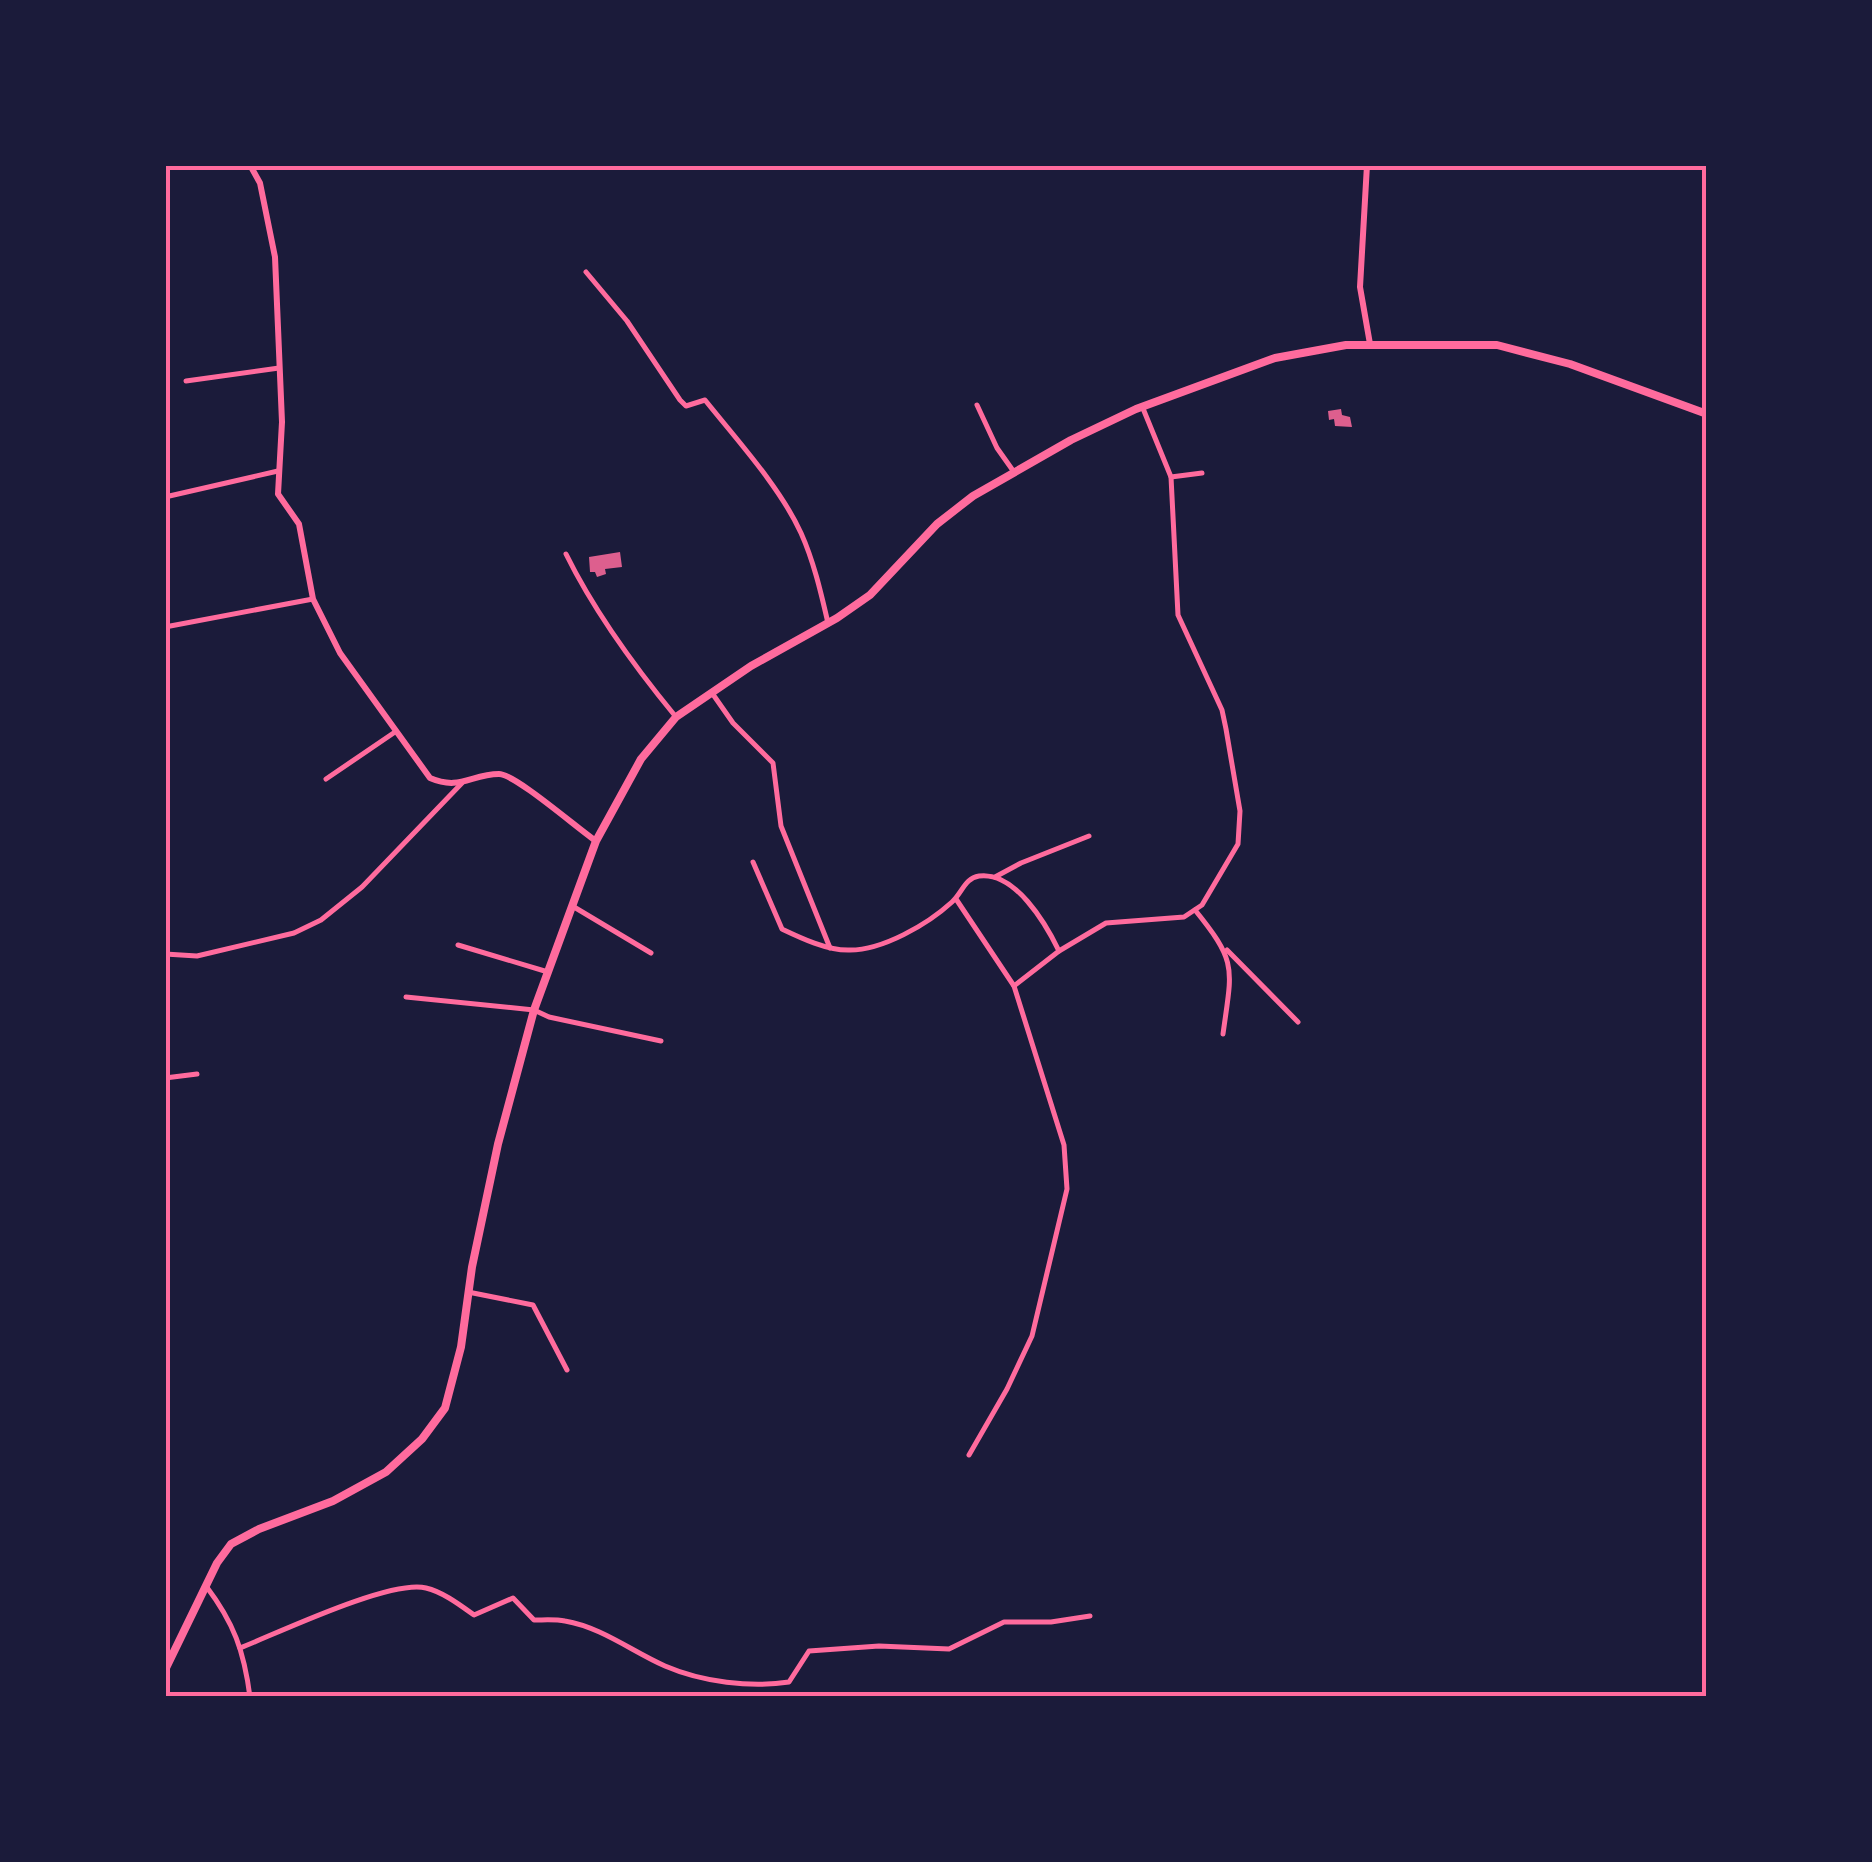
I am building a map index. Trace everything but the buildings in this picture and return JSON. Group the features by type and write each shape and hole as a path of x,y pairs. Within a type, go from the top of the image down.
{"main road":[{"path":"165,1670 217,1563 231,1544 346,1494 386,1472 422,1439 445,1408 461,1347 498,1144 534,1010 596,840 641,759 676,717 751,666 870,595 937,524 973,496 1070,440 1142,406 1274,358 1346,345 1497,345 1570,364 1707,414"}],"street":[{"path":"250,165 260,183 275,257 282,422 278,494 299,524 313,599 340,653 430,778 444,784 500,774 518,779 558,815 596,840"},
{"path":"1367,165 1360,287 1370,344"},
{"path":"586,272 627,321 680,400 686,406 705,400 783,501 801,534 820,586 828,623"},
{"path":"186,380 280,368"},
{"path":"977,405 997,448 1015,472"},
{"path":"1014,986 1106,923 1184,917 1202,905 1238,844 1240,812 1222,710 1178,615 1170,477 1142,406"},
{"path":"165,497 278,471"},
{"path":"1170,477 1202,473"},
{"path":"566,554 586,594 640,674 676,717"},
{"path":"165,627 313,599"},
{"path":"712,693 733,724 772,763 781,826 830,948"},
{"path":"326,779 395,732"},
{"path":"165,954 197,956 294,933 321,920 362,888 462,783"},
{"path":"993,878 1021,862 1088,836"},
{"path":"753,862 782,929 830,948 856,950 892,938 956,899 968,880 981,876 1002,880 1040,914 1060,951"},
{"path":"956,899 1014,986 1064,1145 1068,1190 1032,1336 969,1455"},
{"path":"571,905 650,953"},
{"path":"1195,910 1224,948 1298,1022"},
{"path":"458,945 548,972"},
{"path":"1223,1034 1231,980 1224,948"},
{"path":"406,997 534,1010 548,1018 661,1041"},
{"path":"165,1078 196,1074"},
{"path":"468,1292 534,1306 567,1370"},
{"path":"206,1586 232,1622 250,1697"},
{"path":"240,1648 392,1589 424,1587 474,1614 513,1598 534,1620 566,1621 640,1651 666,1667 736,1683 765,1684 790,1682 809,1651 879,1646 950,1648 1004,1622 1051,1622 1090,1616"}]}
